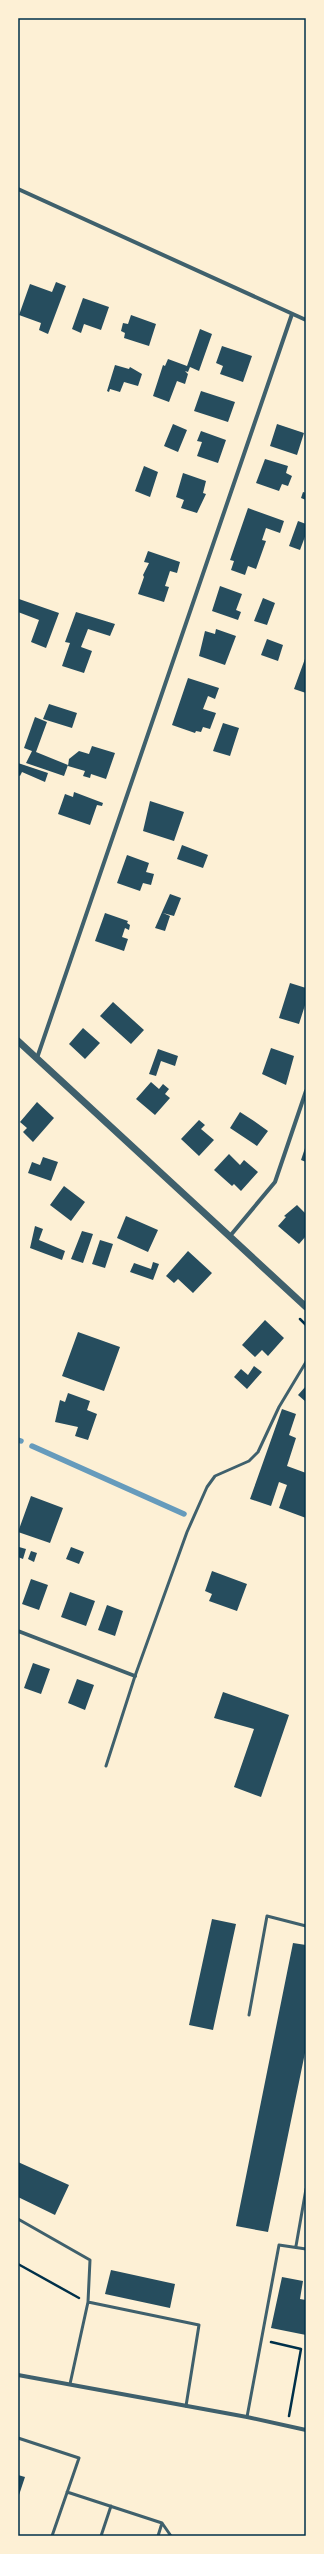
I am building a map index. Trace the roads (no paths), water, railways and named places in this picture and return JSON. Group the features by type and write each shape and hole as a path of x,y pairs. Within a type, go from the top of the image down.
{"street":[{"path":"18,189 306,320"},
{"path":"37,1058 292,314"},
{"path":"18,1041 306,1307"},
{"path":"230,1236 275,1182 306,1091"},
{"path":"18,1631 135,1676"},
{"path":"18,2375 247,2417 306,2430"}],"lane":[{"path":"106,1766 135,1676 187,1532 207,1487 215,1476 250,1461 258,1452 280,1407 306,1362"},
{"path":"249,2015 267,1916 306,1926"},
{"path":"296,2246 306,2189"},
{"path":"18,2219 90,2260 88,2302 70,2384"},
{"path":"247,2417 278,2245 296,2246 306,2249"},
{"path":"88,2302 199,2325 186,2406"},
{"path":"18,2438 79,2458 52,2536"},
{"path":"67,2492 162,2523 171,2536"},
{"path":"101,2536 111,2506"},
{"path":"158,2536 162,2523"}],"waterway":[{"path":"32,1446 184,1514"}]}
